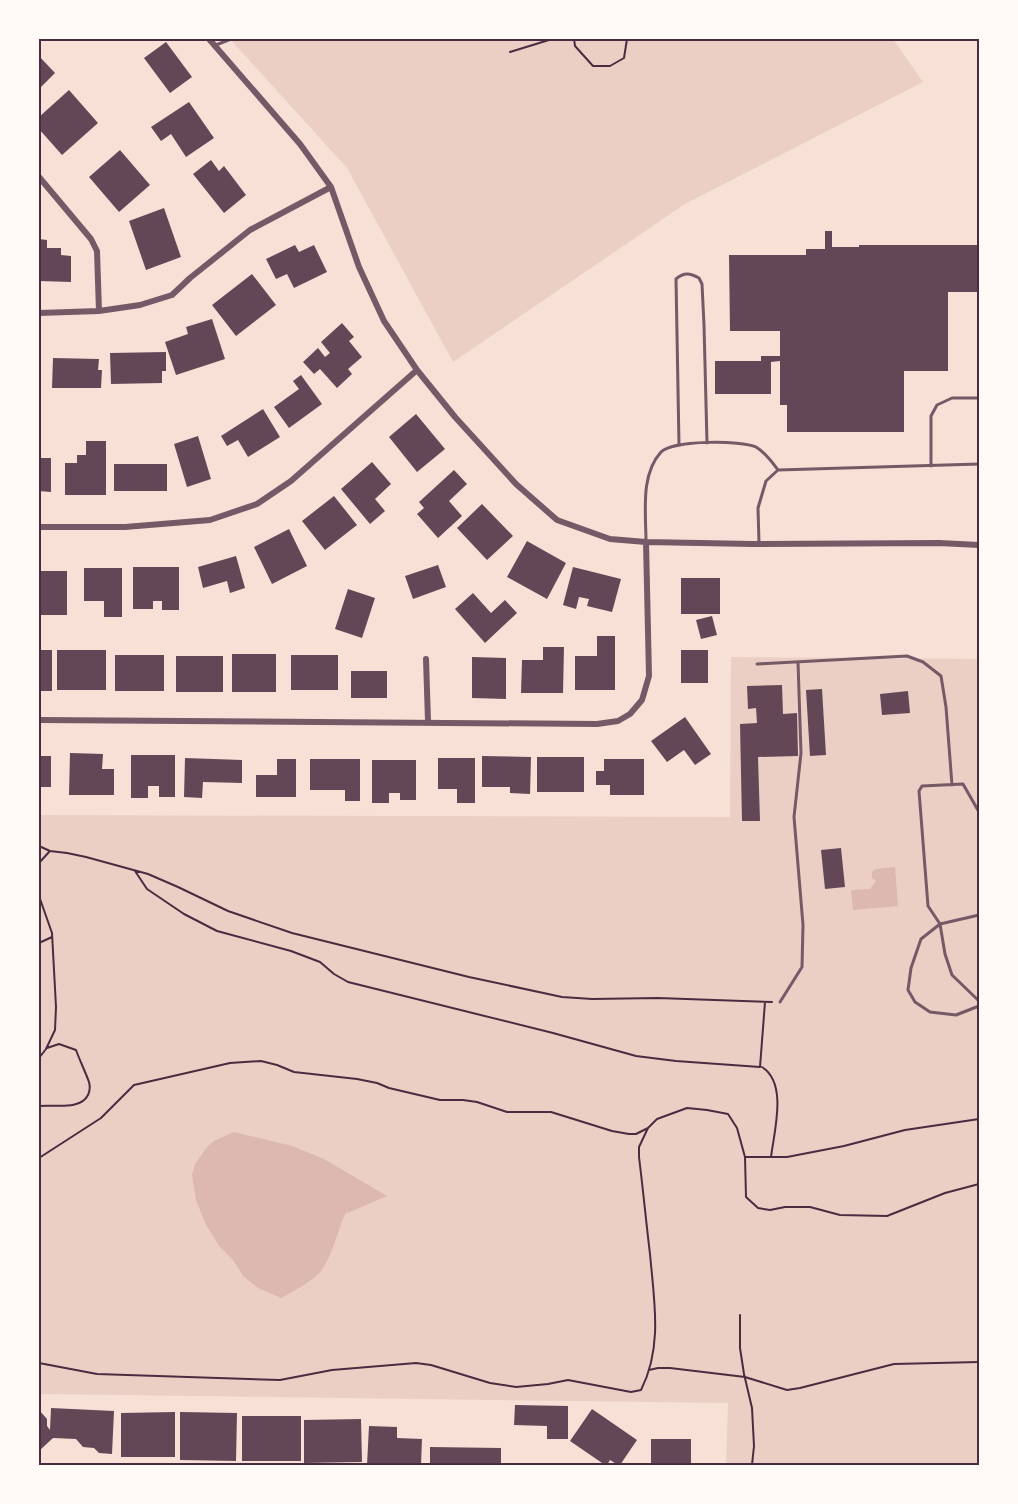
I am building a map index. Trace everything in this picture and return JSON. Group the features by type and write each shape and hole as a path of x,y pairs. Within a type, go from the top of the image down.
{"street":[{"path":"209,39 300,144 331,188 360,267 384,321 417,370 455,417 516,484 557,520 610,539 646,542 979,545"},
{"path":"39,177 91,239 97,251 99,311"},
{"path":"39,313 99,311 140,305 172,295 250,230 331,188"},
{"path":"39,527 125,527 210,520 257,504 291,481 417,370"},
{"path":"39,720 597,724 618,721 630,714 642,700 649,676 646,542"},
{"path":"426,659 428,722"}],"lane":[{"path":"214,45 231,39"},
{"path":"679,446 676,279 681,274 688,273 699,278 702,284 707,443"},
{"path":"932,466 932,416 937,405 952,398 979,398"},
{"path":"646,542 646,485 652,466 662,451 670,447 694,443 723,442 754,446 768,457 778,470"},
{"path":"759,543 758,508 766,481 778,470 979,464"},
{"path":"757,664 907,656 923,662 941,676 946,707 952,785"},
{"path":"780,1002 802,967 803,925 795,817 801,753 798,662"},
{"path":"979,812 963,784 922,786 919,791 928,906 940,924 945,954 952,975 979,1000"},
{"path":"979,915 940,924 921,939 911,968 908,990 915,1002 930,1012 956,1015 979,1006"}],"path":[{"path":"510,52 550,39"},
{"path":"574,39 574,46 593,66 609,66 624,58 627,39"},
{"path":"39,846 50,851 77,855 134,870 178,887 228,911 292,933 550,995 592,999 658,998 780,1002"},
{"path":"39,863 50,851"},
{"path":"134,870 147,889 184,915 217,931 291,951 320,962 348,982 636,1056 765,1068 776,1086 778,1101 771,1157"},
{"path":"39,896 52,937 56,1007 55,1030 39,1058"},
{"path":"39,943 52,937"},
{"path":"760,1066 765,1002"},
{"path":"39,1106 82,1103 87,1097 90,1084 76,1050 59,1044 46,1049"},
{"path":"39,1158 101,1118 134,1085 230,1063 261,1061 294,1072 357,1078 440,1100 477,1102 507,1112 551,1112 629,1134 636,1134 648,1128 657,1119 687,1108 728,1114 737,1128 745,1157 746,1197 758,1208 770,1210 810,1207 840,1215 887,1216 945,1193 979,1184"},
{"path":"745,1157 787,1157 844,1146 905,1130 979,1119"},
{"path":"39,1363 97,1374 280,1380 332,1370 416,1363 431,1365 490,1383 516,1387 568,1380 631,1392 641,1390 654,1352 657,1321 639,1157 639,1147 648,1128"},
{"path":"740,1315 740,1348 752,1408 754,1446 752,1465"},
{"path":"649,1370 670,1368 745,1377 787,1389 800,1388 894,1364 979,1362"}],"shaded area":[{"path":"230,39 893,39 923,82 685,204 453,362 347,168"},
{"path":"731,657 979,659 979,1465 726,1465 728,1403 39,1394 39,815 730,817"},
{"path":"895,867 898,906 853,910 851,890 870,889 876,881 872,878 872,872 875,869"},
{"path":"234,1132 292,1146 324,1159 387,1196 345,1214 332,1251 321,1271 309,1282 281,1298 258,1288 243,1276 206,1225 196,1200 192,1175 195,1164 214,1141"}],"building":[{"path":"166,42 192,77 170,93 144,58"},
{"path":"39,56 55,73 39,89"},
{"path":"69,90 98,123 62,155 39,129 39,117"},
{"path":"189,102 214,138 186,157 171,134 161,141 151,127"},
{"path":"120,150 150,185 119,212 89,177"},
{"path":"211,160 219,171 224,166 246,195 224,213 193,174"},
{"path":"164,208 181,257 146,270 129,221"},
{"path":"825,231 832,231 832,247 979,245 979,292 948,292 948,371 904,371 904,432 787,432 787,405 780,405 780,361 771,362 771,394 715,394 715,361 761,361 761,356 780,356 780,331 730,331 729,255 806,255 806,249 825,249"},
{"path":"39,239 47,240 47,248 61,248 61,255 71,256 71,282 39,281"},
{"path":"295,245 299,252 314,245 327,272 294,288 287,274 276,279 266,259"},
{"path":"252,274 276,305 236,336 212,305"},
{"path":"212,319 225,359 176,375 165,342 188,334 186,327"},
{"path":"342,323 354,337 349,341 362,357 348,369 352,374 337,388 320,369 314,374 303,362 318,348 325,357 330,353 321,342"},
{"path":"166,352 166,371 162,371 162,383 111,384 110,353"},
{"path":"53,358 99,359 98,370 102,370 101,388 52,388"},
{"path":"301,375 322,404 289,428 274,407 299,389 293,381"},
{"path":"263,409 280,437 248,457 238,440 227,446 221,436"},
{"path":"416,414 445,449 417,472 389,437"},
{"path":"198,436 211,479 187,487 174,444"},
{"path":"86,441 106,441 106,495 65,495 65,463 77,463 77,455 86,455"},
{"path":"39,458 51,458 51,492 39,491"},
{"path":"372,462 391,484 375,499 385,511 370,524 341,489"},
{"path":"114,464 167,464 167,491 114,491"},
{"path":"454,470 467,484 449,501 462,516 438,538 417,514 424,508 419,502"},
{"path":"334,496 357,525 325,550 302,521"},
{"path":"482,504 513,536 487,560 457,528"},
{"path":"289,529 307,566 272,584 254,547"},
{"path":"527,541 566,563 547,599 507,577"},
{"path":"236,556 245,588 230,593 227,581 203,588 198,567"},
{"path":"438,565 446,587 413,599 405,576"},
{"path":"133,567 179,567 179,610 162,610 162,601 153,601 153,609 133,609"},
{"path":"573,567 621,579 612,612 587,606 589,599 579,597 576,609 563,605"},
{"path":"84,568 122,568 122,617 104,617 104,601 84,601"},
{"path":"39,571 67,571 67,615 39,615"},
{"path":"681,578 720,578 720,614 681,614"},
{"path":"348,589 375,598 362,638 335,629"},
{"path":"473,593 491,613 505,600 517,613 485,643 455,609"},
{"path":"712,616 717,635 701,639 696,620"},
{"path":"597,636 615,636 615,690 575,690 575,656 597,656"},
{"path":"543,647 564,647 563,693 521,693 522,660 543,660"},
{"path":"39,650 52,650 52,691 39,691"},
{"path":"57,650 106,650 106,690 57,690"},
{"path":"681,650 708,650 708,683 681,683"},
{"path":"232,654 276,654 276,692 232,692"},
{"path":"115,655 164,655 164,691 115,691"},
{"path":"291,655 338,655 338,690 291,690"},
{"path":"176,656 223,656 223,692 176,692"},
{"path":"472,657 506,658 506,699 472,698"},
{"path":"351,671 387,671 387,698 351,698"},
{"path":"782,685 783,714 797,713 798,756 758,757 760,821 742,821 740,724 757,723 756,708 748,709 747,686"},
{"path":"822,689 826,755 810,756 806,690"},
{"path":"908,691 910,713 882,715 880,694"},
{"path":"685,717 711,754 695,765 684,750 667,762 651,741"},
{"path":"70,753 103,754 102,769 114,769 114,795 69,795"},
{"path":"131,755 175,755 175,797 159,797 159,786 148,786 148,798 131,798"},
{"path":"39,756 51,756 51,787 39,787"},
{"path":"482,756 531,757 530,794 510,793 510,787 482,787"},
{"path":"537,757 584,757 584,792 537,792"},
{"path":"185,758 242,760 242,783 203,782 202,798 184,797"},
{"path":"438,758 475,758 475,803 457,803 457,789 438,789"},
{"path":"277,759 296,759 296,797 256,797 256,775 277,775"},
{"path":"310,759 360,759 360,801 345,801 345,790 310,790"},
{"path":"604,759 644,759 644,795 610,795 610,785 596,785 596,771 604,771"},
{"path":"372,760 416,760 416,800 400,800 400,793 389,793 389,803 372,803"},
{"path":"841,848 845,887 825,889 821,850"},
{"path":"515,1405 568,1406 568,1439 547,1439 547,1426 514,1425"},
{"path":"51,1408 114,1411 112,1454 99,1453 94,1448 83,1447 76,1439 53,1438 39,1451 39,1410 47,1419 47,1426 50,1430"},
{"path":"592,1409 637,1440 620,1465 610,1460 605,1465 570,1441"},
{"path":"175,1412 175,1457 121,1457 121,1413"},
{"path":"180,1412 237,1413 236,1461 180,1460"},
{"path":"242,1416 301,1416 301,1461 242,1461"},
{"path":"361,1419 362,1462 304,1463 304,1420"},
{"path":"369,1426 397,1427 397,1438 422,1439 421,1465 367,1465"},
{"path":"651,1439 691,1439 691,1465 651,1465"},
{"path":"430,1447 501,1448 501,1465 430,1465"}]}
